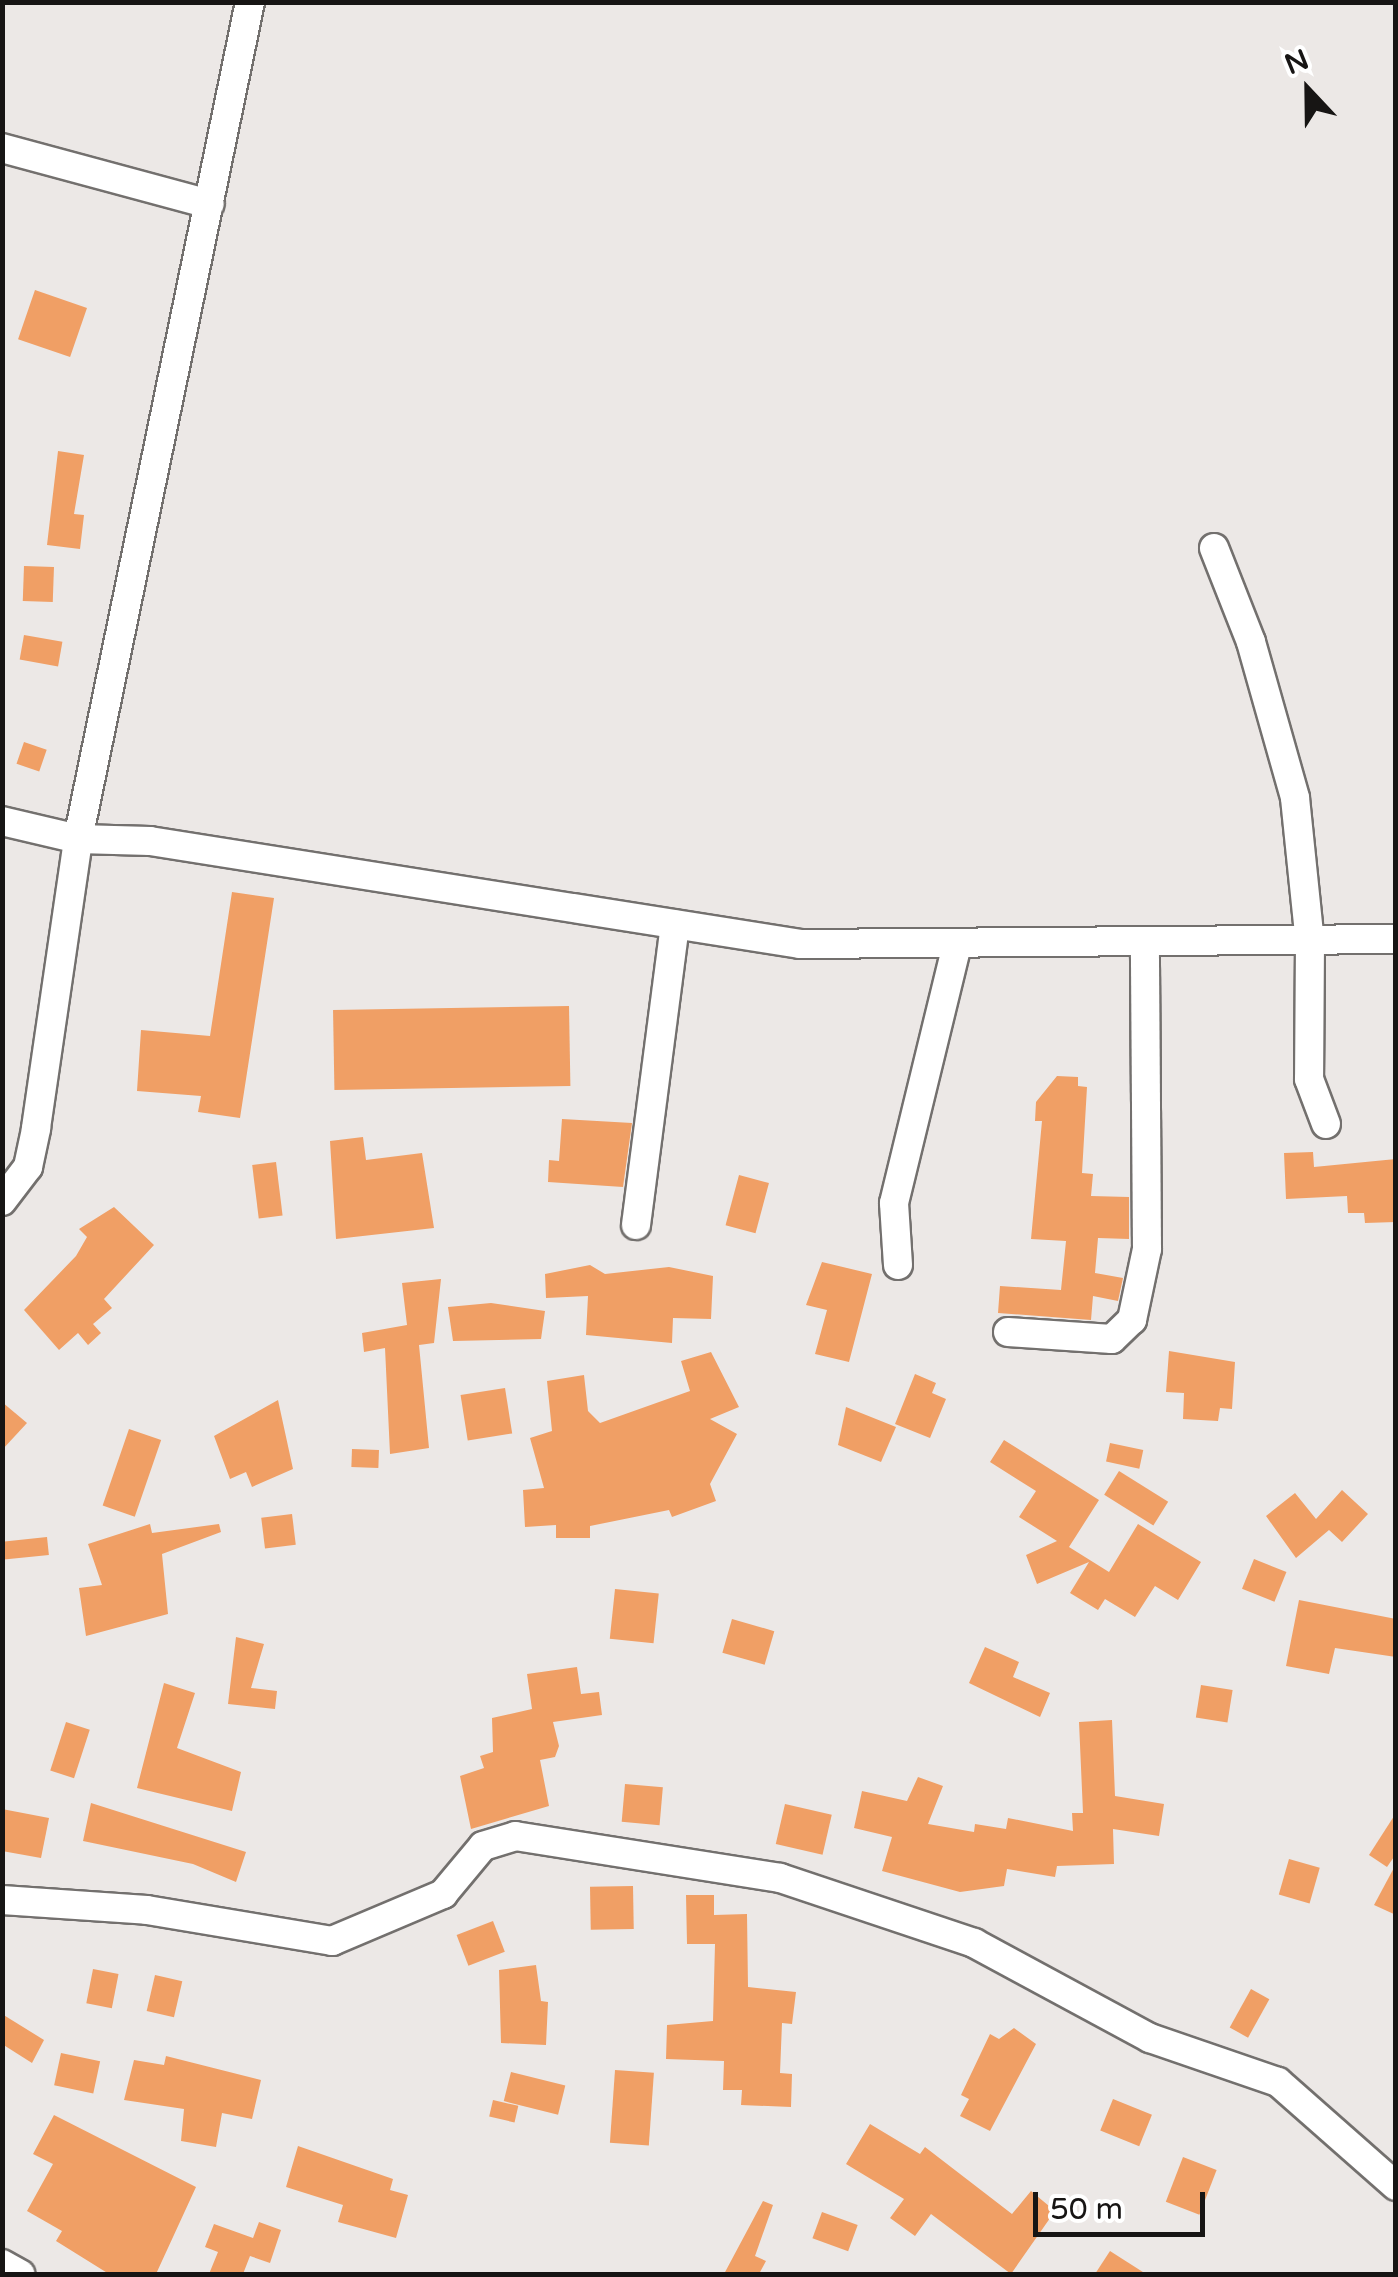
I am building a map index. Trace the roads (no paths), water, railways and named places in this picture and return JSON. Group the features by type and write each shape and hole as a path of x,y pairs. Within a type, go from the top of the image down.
{"street":[{"path":"2,1202 28,1167 78,839 250,2"},
{"path":"2,148 210,204"},
{"path":"1214,548 1251,642 1295,798 1310,942 1309,1079 1326,1124"},
{"path":"2,821 78,839 150,841 800,944 1396,939"},
{"path":"636,1225 675,925"},
{"path":"1008,1332 1112,1338 1132,1320 1147,1248 1145,944"},
{"path":"898,1266 894,1202 957,945"},
{"path":"2,1900 164,1912 332,1942 443,1894 483,1846 515,1836 780,1878 957,1936 1150,2038 1278,2082 1396,2186"},
{"path":"2,2264 20,2274"}]}
